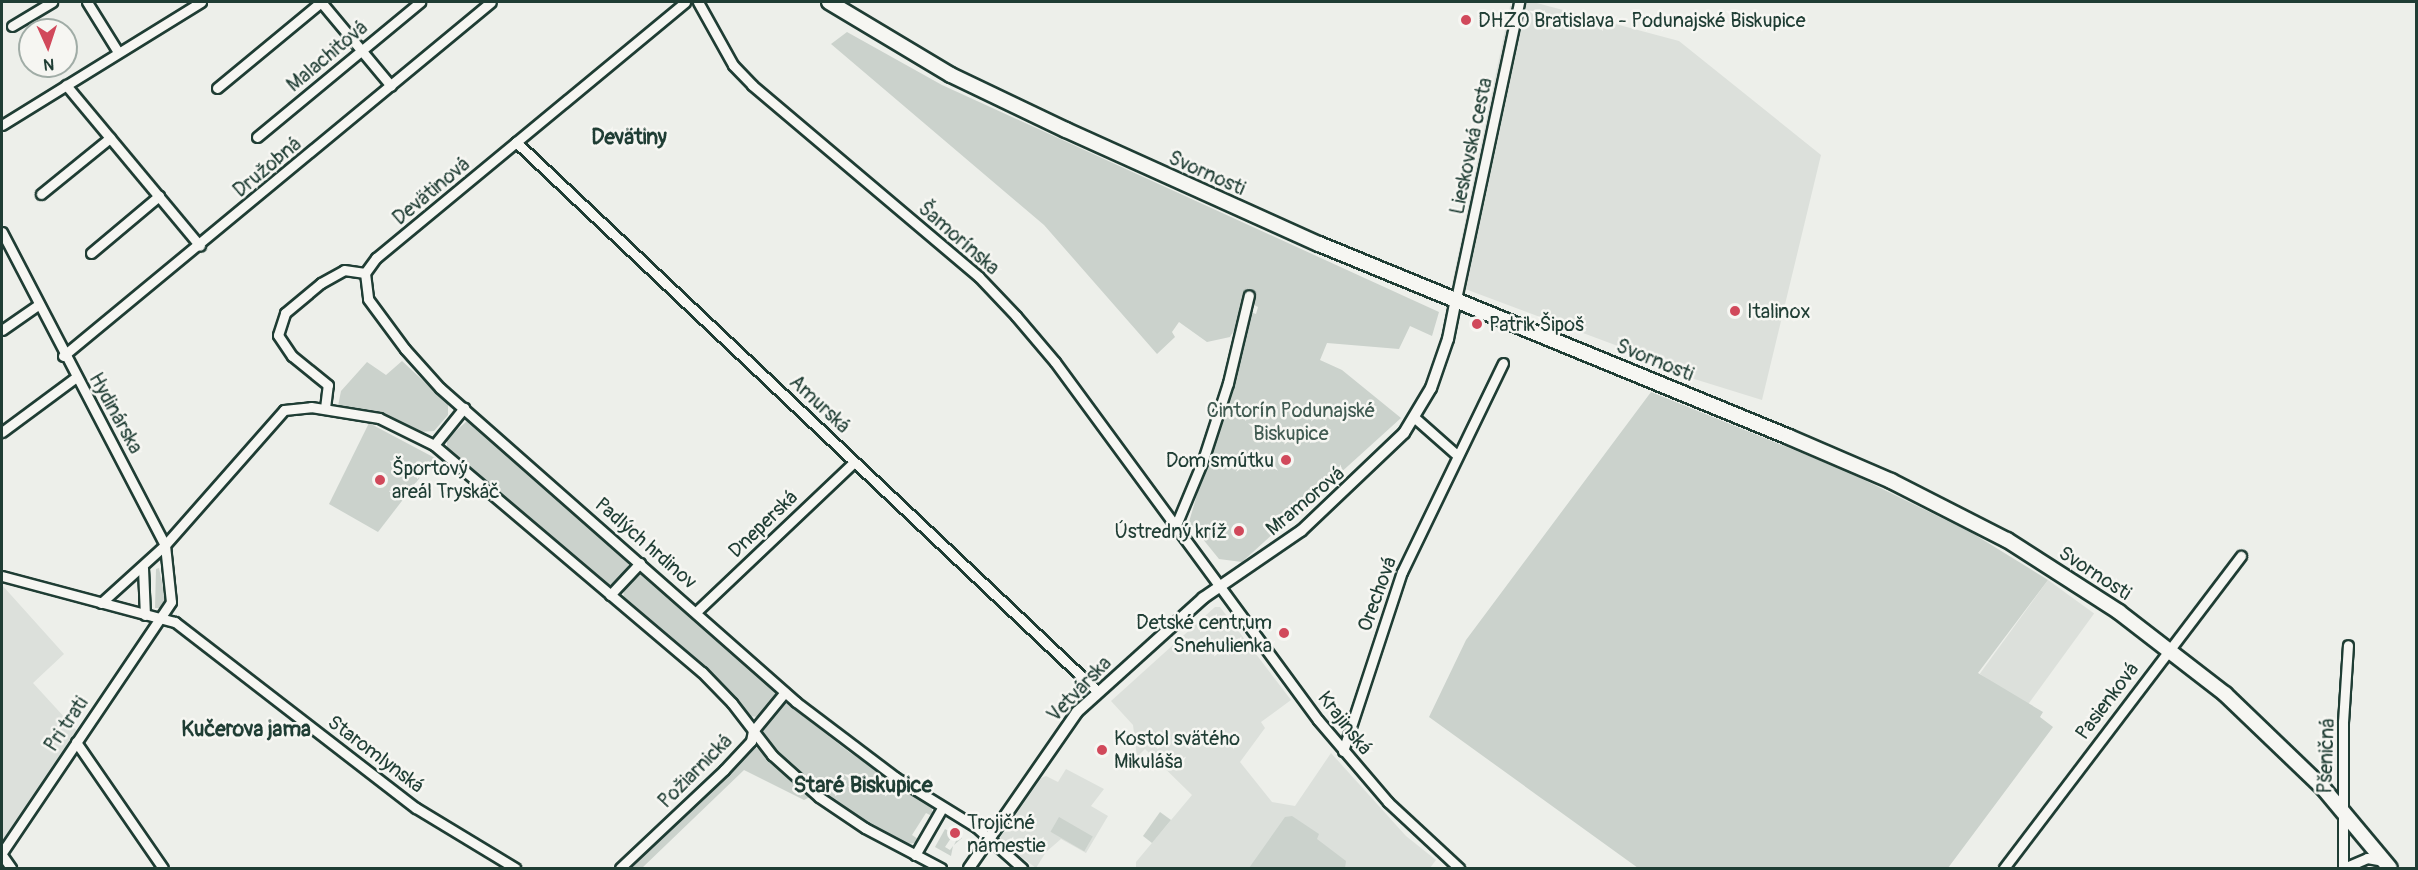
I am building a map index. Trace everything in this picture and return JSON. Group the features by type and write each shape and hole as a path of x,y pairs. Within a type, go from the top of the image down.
{"main road":[{"name":"Svornosti","path":"829,2 913,54 1008,103 1319,244 1789,436 1962,516 2071,580 2169,650 2265,730 2342,811 2387,865"}],"street":[{"path":"12,27 52,2"},
{"path":"87,2 118,52"},
{"path":"2,125 201,2"},
{"path":"217,88 321,2 391,86"},
{"name":"Malachitová","path":"257,137 420,2"},
{"name":"Družobná","path":"63,356 200,246 490,2"},
{"name":"Devätinová","path":"365,273 376,258 685,2"},
{"name":"Šamorínska","path":"699,2 733,65 752,86 1007,306 1055,362 1220,586"},
{"name":"Lieskovská cesta","path":"1456,299 1519,2"},
{"path":"66,85 200,246"},
{"path":"41,194 110,138"},
{"name":"Amurská","path":"516,142 1098,692"},
{"path":"90,253 159,196"},
{"name":"Hydinárska","path":"2,232 5,252 38,305 165,545 171,602 162,617"},
{"path":"325,408 328,385 292,356 282,343 278,329 285,313 321,282 344,270 365,273"},
{"name":"Padlých hrdinov","path":"365,273 368,299 422,369 464,408 785,692 844,741 942,808"},
{"path":"1176,525 1203,460 1228,383 1249,295"},
{"name":"Mramorová","path":"1220,586 1309,524 1379,460 1415,418 1446,345 1456,299"},
{"path":"2,330 38,305"},
{"name":"Orechová","path":"1343,750 1400,577 1457,454 1503,363"},
{"path":"2,432 75,378"},
{"path":"101,603 143,568 165,545 274,417 292,407 325,408 379,417 434,445 702,672 777,759 819,797 915,855 941,868"},
{"path":"434,445 464,408"},
{"path":"1415,418 1457,454"},
{"name":"Dneperská","path":"696,612 855,462"},
{"name":"Pasienková","path":"2004,868 2241,556"},
{"path":"610,595 640,563"},
{"path":"143,568 145,615"},
{"path":"2,576 145,615 162,617"},
{"name":"Vetvárska","path":"969,868 1068,722 1098,692 1220,586"},
{"name":"Krajinská","path":"1220,586 1343,750 1388,802 1459,868"},
{"name":"Pri trati","path":"2,854 162,617"},
{"name":"Staromlynská","path":"162,617 175,622 416,808 514,868"},
{"name":"Pšeničná","path":"2344,868 2342,811 2348,645"},
{"name":"Požiarnická","path":"620,868 724,770 751,741 753,731 785,692"},
{"path":"76,742 163,868"},
{"path":"915,855 942,808 988,839 1022,868"},
{"path":"2,854 11,868"},
{"path":"2344,868 2367,858 2387,865"}],"shaded area":[{"path":"1533,2 1679,41 1821,155 1762,400 1675,373 1658,361 1452,284 1510,6"},
{"path":"2048,580 2094,614 2026,707 1980,674"},
{"path":"2,585 64,654 33,683 78,732 2,845"},
{"path":"1215,607 1220,607 1291,700 1261,722 1265,728 1240,762 1272,802 1295,806 1331,753 1406,836 1436,860 1430,868 1136,868 1136,862 1192,795 1145,749 1137,757 1133,725 1111,701"},
{"path":"1066,769 1104,789 1091,806 1108,816 1086,853 1061,839 1046,852 1036,868 1000,841 1001,836 1041,778 1046,776 1058,782"}],"green space":[{"name":"Cintorín Podunajské Biskupice","path":"847,32 942,85 1439,312 1432,336 1410,326 1399,349 1327,343 1320,360 1342,370 1401,418 1242,562 1219,559 1189,522 1250,312 1256,314 1258,307 1252,304 1255,295 1230,337 1207,342 1179,322 1172,332 1175,337 1157,354 1044,225 831,44"},
{"path":"402,361 448,404 448,415 434,431 419,432 380,414 338,406 341,391 367,362 386,375"},
{"path":"1651,392 1846,471 1972,533 2048,580 1978,673 2043,712 2040,717 2053,727 1948,868 1638,868 1429,717 1466,640"},
{"path":"467,421 629,560 628,571 614,586 605,585 447,451 447,439"},
{"name":"Športový areál Tryskáč","path":"369,423 435,458 378,532 329,504"},
{"path":"159,568 165,597 161,608 155,608 156,569"},
{"path":"640,573 646,575 776,689 775,699 759,717 748,716 714,677 623,600 624,589"},
{"path":"785,702 849,752 932,807 932,816 926,813 912,835 918,839 916,843 906,844 851,814 781,757 761,731"},
{"path":"753,747 760,749 810,797 804,800 744,770 642,868 627,868"},
{"path":"1160,812 1171,820 1152,843 1143,836"},
{"path":"1292,816 1319,834 1317,839 1346,861 1345,868 1249,868 1285,817"},
{"path":"1059,817 1093,836 1084,851 1050,832"},
{"path":"945,829 962,838 954,845 956,841 951,838 945,847 950,850 953,846 951,856 935,847"}],"place":[{"name":"DHZO Bratislava - Podunajské Biskupice","path":"1466,20"},
{"name":"Italinox","path":"1735,311"},
{"name":"Patrik Šipoš","path":"1477,324"},
{"name":"Dom smútku","path":"1286,460"},
{"name":"Športový areál Tryskáč","path":"380,480"},
{"name":"Ústredný kríž","path":"1239,531"},
{"name":"Detské centrum Snehulienka","path":"1284,633"},
{"name":"Kostol svätého Mikuláša","path":"1102,750"},
{"name":"Trojičné námestie","path":"955,833"}],"district":[{"name":"Devätiny","path":"629,138"},
{"name":"Kučerova jama","path":"246,730"},
{"name":"Staré Biskupice","path":"863,786"}]}
